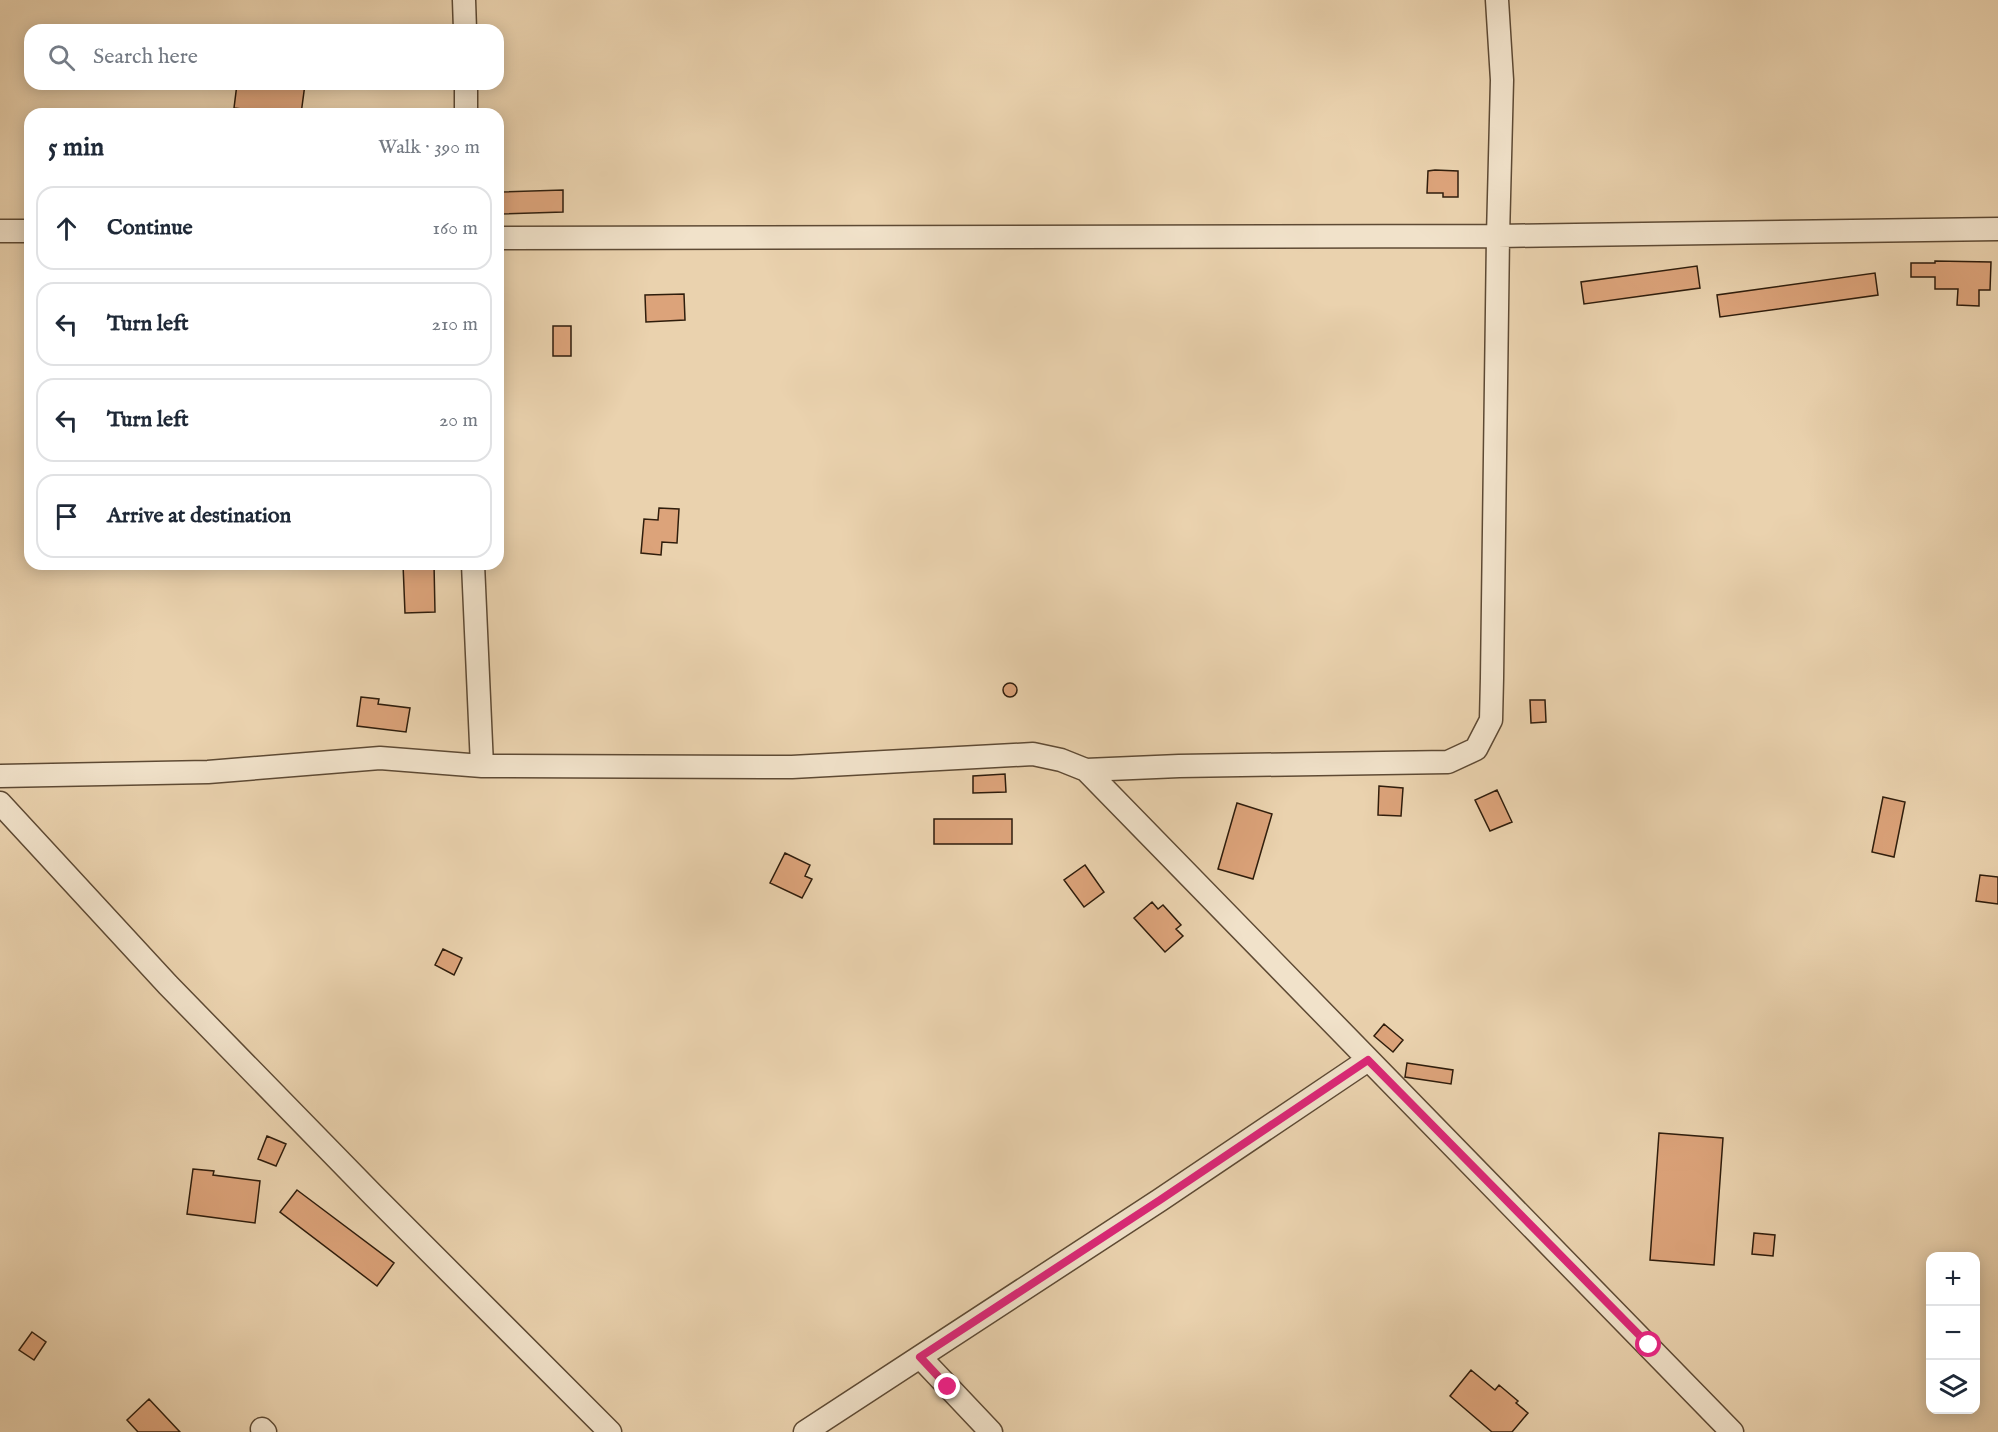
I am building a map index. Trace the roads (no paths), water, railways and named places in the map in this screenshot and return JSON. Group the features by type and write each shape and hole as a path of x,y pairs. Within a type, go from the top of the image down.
{"street":[{"path":"464,0 465,24"},
{"path":"1086,770 1179,766 1448,762 1476,749 1491,720 1502,80 1497,0"},
{"path":"466,90 466,108"},
{"path":"504,238 1498,236 1998,229"},
{"path":"0,231 24,231"},
{"path":"473,570 482,766"},
{"path":"0,776 208,772 380,758 482,766 792,767 1034,754 1061,760 1086,770 1732,1432"},
{"path":"0,804 168,985 609,1432"},
{"path":"805,1432 1160,1200 1368,1060"},
{"path":"920,1357 990,1432"}]}
